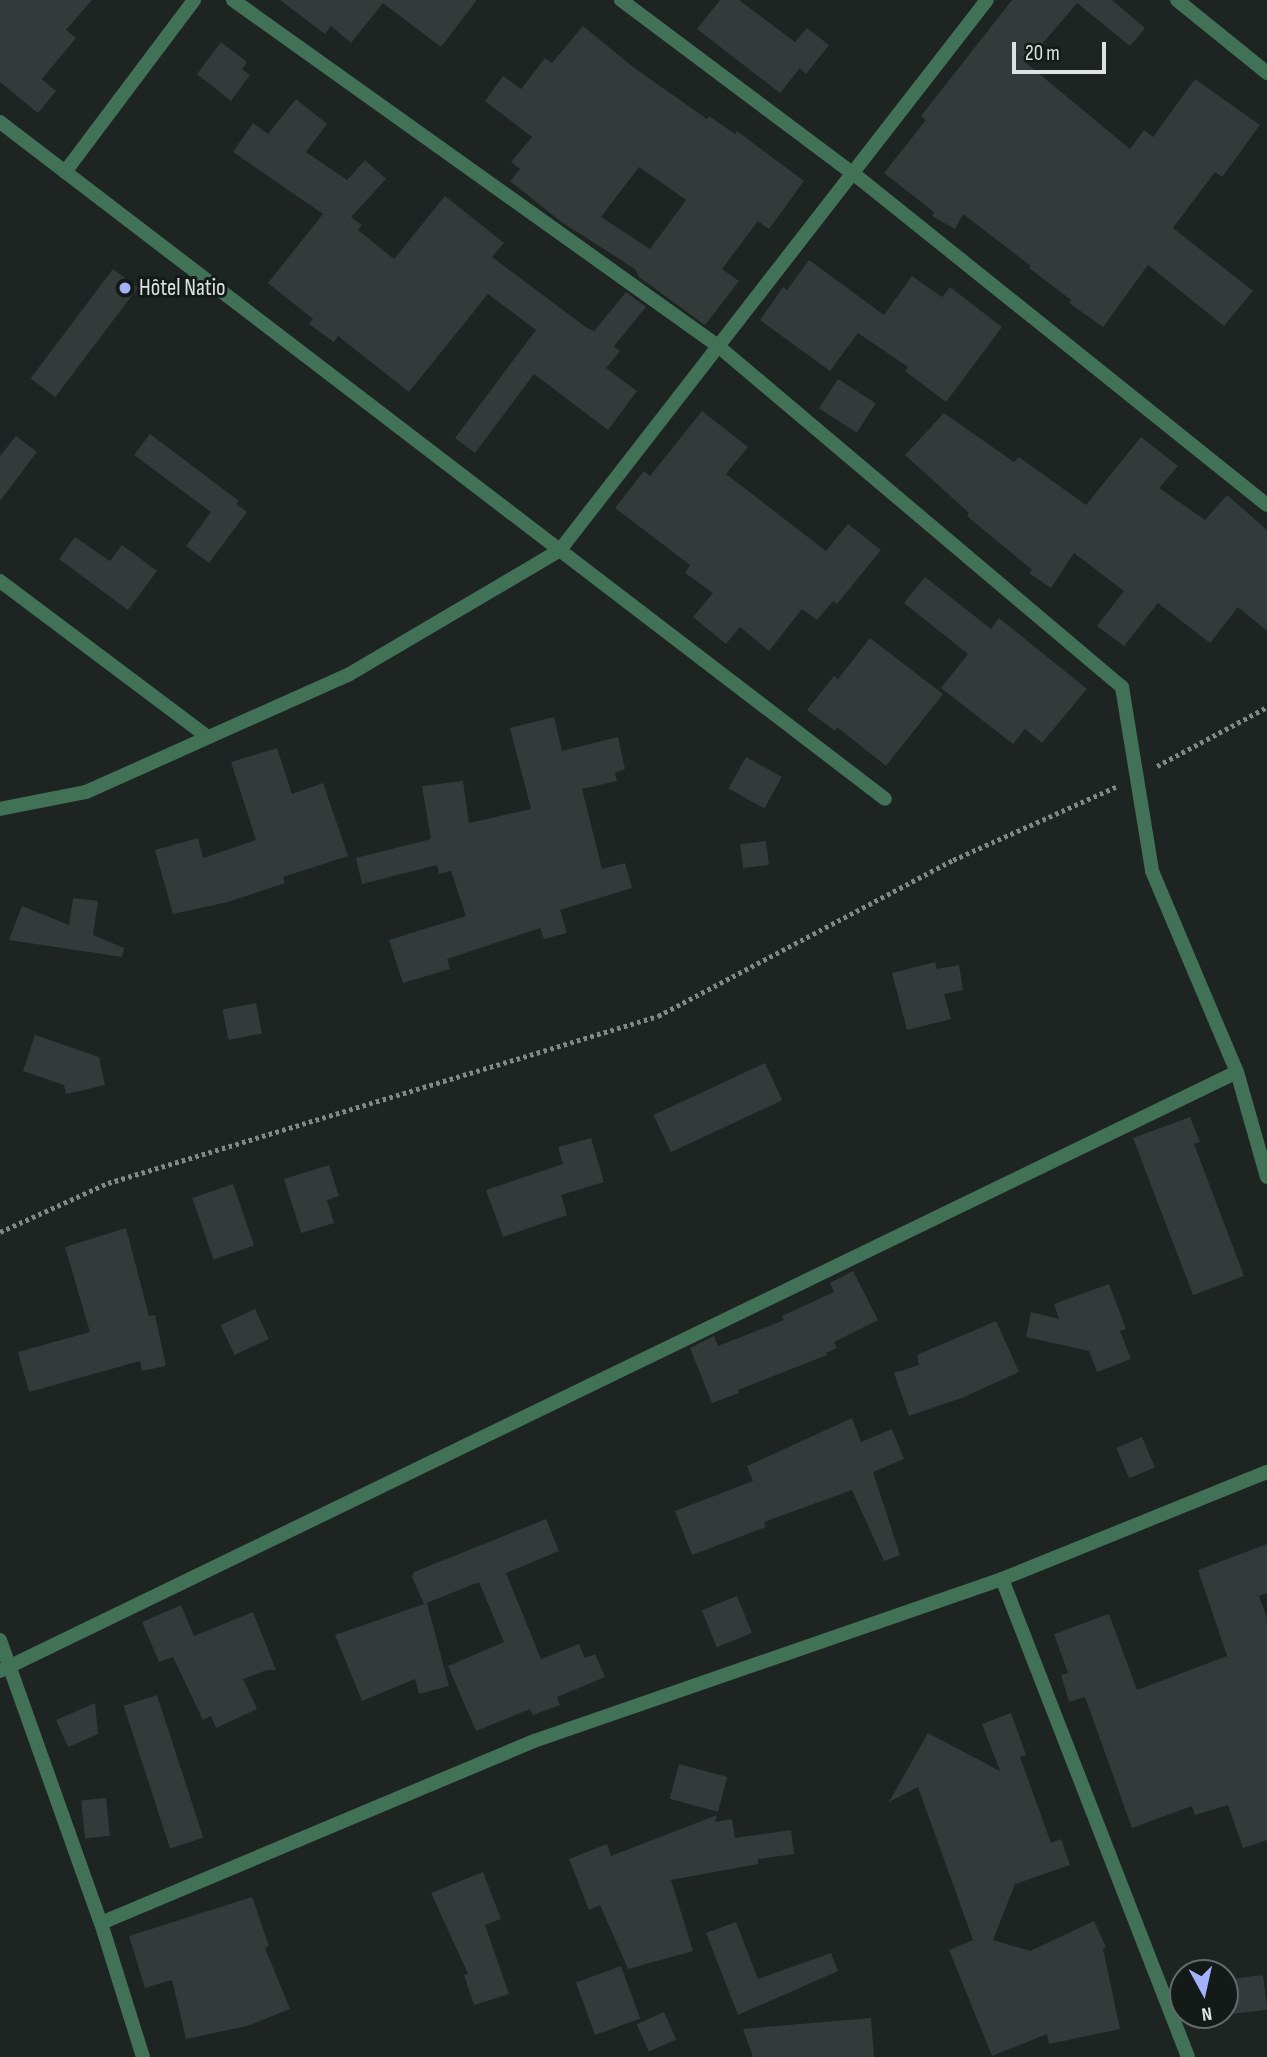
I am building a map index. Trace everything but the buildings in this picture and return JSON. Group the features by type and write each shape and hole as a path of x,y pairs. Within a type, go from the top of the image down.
{"street":[{"path":"65,172 194,0"},
{"path":"233,0 718,346 1122,688 1152,871 1237,1072 1267,1177"},
{"path":"621,0 854,174 1267,505"},
{"path":"0,809 86,792 348,675 560,550 987,0"},
{"path":"1177,0 1267,73"},
{"path":"0,122 885,799"},
{"path":"0,581 208,737"},
{"path":"5,1670 1237,1072"},
{"path":"101,1923 534,1741 1002,1579 1267,1472"},
{"path":"1002,1579 1188,2057"},
{"path":"0,1640 5,1670 101,1923 143,2057"}],"path":[{"path":"0,1232 108,1184 657,1016 953,860 1136,777 1267,707"}],"place":[{"name":"Hôtel Natio","path":"125,288"}]}
